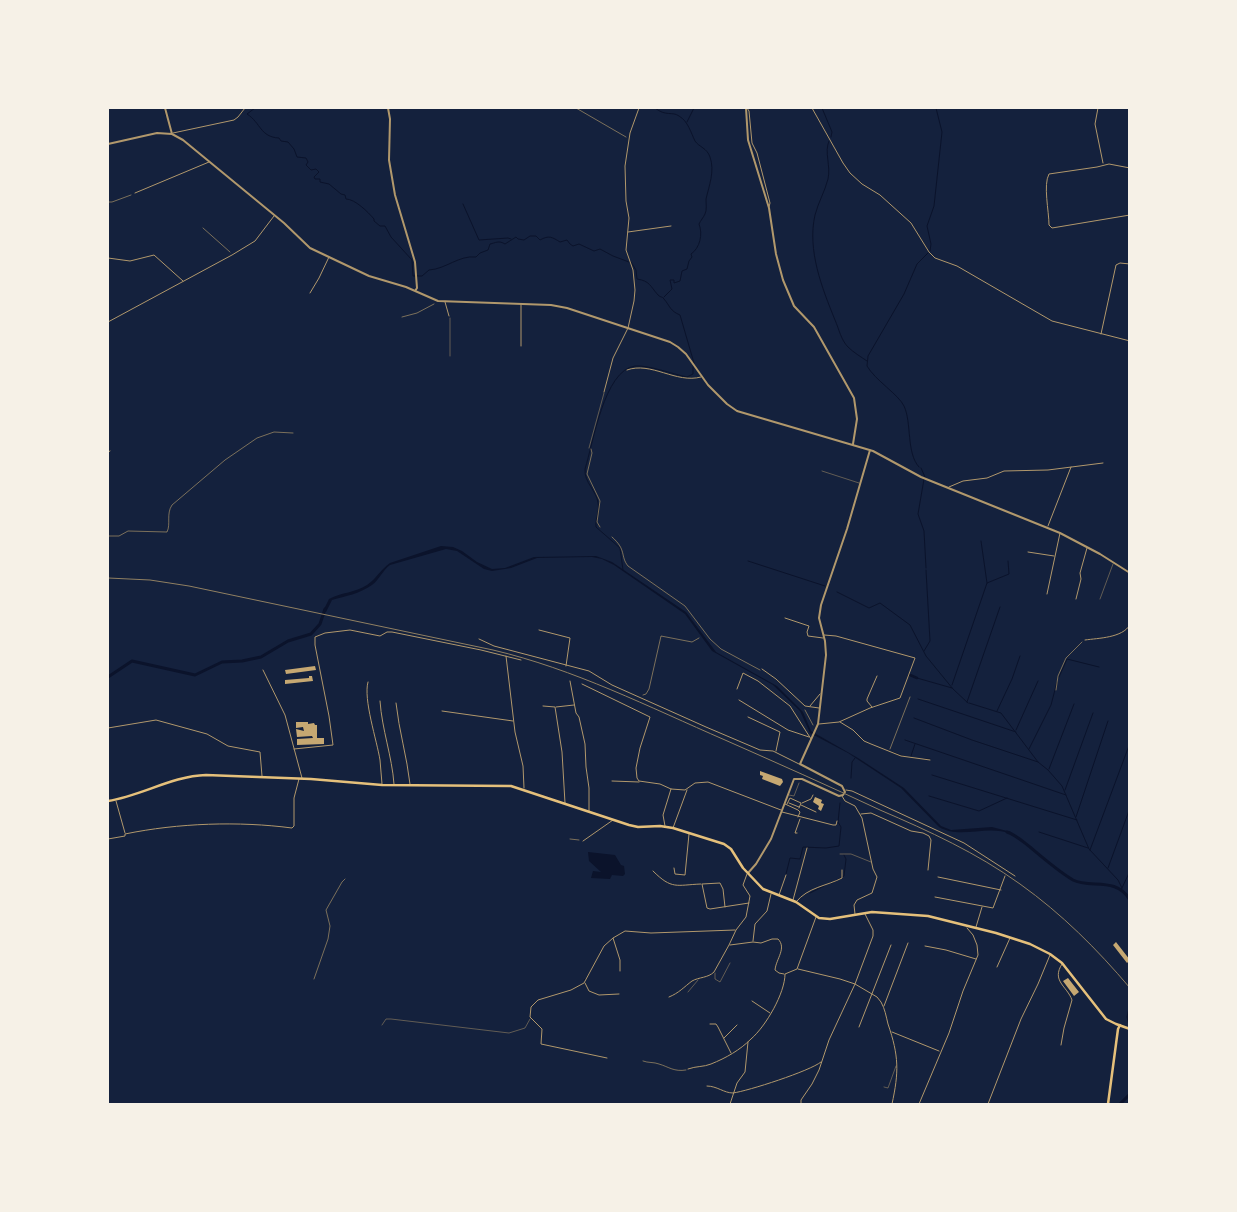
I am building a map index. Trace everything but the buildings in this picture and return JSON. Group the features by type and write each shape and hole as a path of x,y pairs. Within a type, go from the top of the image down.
{"main road":[{"path":"108,801 190,776 206,775 394,785 500,785 524,789 634,826 665,826 714,840 727,846 759,886 771,893 795,902 816,916 827,920 865,912 930,916 1030,944 1050,954 1062,963 1104,1016 1128,1028"},
{"path":"1108,1104 1120,1025"}],"street":[{"path":"166,108 172,134 183,140 210,162 274,215 310,248 369,276 436,300 444,302 544,304 567,308 670,342 686,354 718,396 735,410 870,450 921,477 1060,532 1130,573"},
{"path":"108,144 151,134 172,134 234,120 245,108"},
{"path":"388,108 390,119 389,160 395,195 415,260 417,274 417,290 415,291"},
{"path":"604,392 613,358 628,328 635,290 634,270 626,250 629,218 626,202 625,166 629,139 639,108"},
{"path":"746,108 748,140 769,208 777,258 792,302 814,327 854,398 856,419 853,444"},
{"path":"746,108 748,111 751,141 757,153 770,203 769,208"},
{"path":"812,108 850,173 862,184 880,195 912,223 932,256 958,266 1052,321 1130,341"},
{"path":"1098,108 1095,124 1104,164"},
{"path":"134,193 210,162"},
{"path":"1130,168 1104,164 1097,167 1048,175 1046,187 1050,226 1053,228 1130,215"},
{"path":"108,322 255,241 274,215"},
{"path":"628,232 670,226"},
{"path":"108,258 130,261 154,254 183,281"},
{"path":"310,293 320,278 329,256"},
{"path":"1101,334 1116,264 1130,264"},
{"path":"434,304 436,300"},
{"path":"444,302 449,316"},
{"path":"521,303 521,346"},
{"path":"628,370 639,368 684,378 701,376"},
{"path":"800,764 818,724 826,655 824,636 819,618 821,605 835,560 838,558 870,450"},
{"path":"948,488 963,481 987,478 1004,471 1037,470 1103,463"},
{"path":"1048,527 1071,467"},
{"path":"1047,594 1060,532"},
{"path":"1076,599 1081,579 1080,573 1087,548"},
{"path":"1028,552 1054,556"},
{"path":"785,618 809,626 808,636 834,635 915,658 901,697 839,722 818,724"},
{"path":"1085,640 1120,633 1130,625"},
{"path":"294,749 333,745 315,637 325,633 350,630 380,636 387,632 392,632 521,660"},
{"path":"539,630 571,639 566,666"},
{"path":"479,639 494,646 589,671 607,682 706,728 760,750 776,752 829,779 845,790 852,791 964,843 1015,876"},
{"path":"506,656 514,721 523,766 524,789"},
{"path":"108,839 158,827 196,824 292,828 294,826 294,799 301,779 285,715 263,670"},
{"path":"762,670 776,679 804,706 819,708"},
{"path":"737,689 743,673 758,681 790,706 811,738"},
{"path":"874,707 867,701 878,676"},
{"path":"570,681 574,705 579,717 585,744 589,812"},
{"path":"368,682 368,698 380,760 382,784"},
{"path":"582,684 650,717 637,760 636,771 638,780"},
{"path":"810,707 817,696 821,694"},
{"path":"739,700 788,730 811,738"},
{"path":"380,701 382,726 390,754 394,785"},
{"path":"396,703 410,785"},
{"path":"543,706 574,705"},
{"path":"555,707 562,752 566,804"},
{"path":"442,711 507,722 514,721"},
{"path":"748,718 780,732 776,752"},
{"path":"108,728 156,720 207,734 228,746 260,752 262,777"},
{"path":"839,722 853,730 864,741 889,752 909,758 930,760"},
{"path":"787,804 787,794 793,780 800,778 842,796 845,801 855,806 860,814 865,826 877,879 872,893 856,900 854,906 855,914"},
{"path":"634,782 638,780"},
{"path":"638,780 642,782"},
{"path":"612,781 660,784 671,789 687,789 701,782 708,782 799,818 835,825 838,821"},
{"path":"665,826 663,816 671,789"},
{"path":"673,828 687,789"},
{"path":"842,796 845,790"},
{"path":"800,806 811,799 813,795"},
{"path":"793,800 794,796"},
{"path":"669,997 682,991 694,980 711,975 715,970 736,930 744,921 750,896 743,885 747,873 756,864 766,848 781,811 790,798 800,806"},
{"path":"116,800 125,834"},
{"path":"787,804 800,806 816,812"},
{"path":"787,804 800,812 795,833 797,833"},
{"path":"860,814 871,813 911,831 929,836 931,840 928,870"},
{"path":"583,840 613,820"},
{"path":"674,868 675,874 685,875 689,833"},
{"path":"795,902 807,848"},
{"path":"795,902 820,886 842,878 842,870"},
{"path":"653,871 666,883 672,885 720,883 723,889 725,907"},
{"path":"779,896 786,875"},
{"path":"935,897 982,907 994,907 1005,876"},
{"path":"938,877 1000,890"},
{"path":"702,884 707,908 749,903"},
{"path":"753,942 755,924 767,911 771,893"},
{"path":"976,928 982,907"},
{"path":"801,1104 815,1079 835,1024 855,984 873,936 873,930 865,912"},
{"path":"797,969 816,916"},
{"path":"919,1104 977,960 977,945 967,925"},
{"path":"607,1058 541,1044 542,1029 530,1017 531,1008 538,1000 571,990 584,982 604,946 613,938 626,931 646,934 736,930"},
{"path":"997,967 1010,937"},
{"path":"613,938 620,960 620,971"},
{"path":"729,945 761,943 776,938 780,940 782,948 775,970 779,973 785,974 797,969 840,979 855,984 877,997 884,1007 895,1043 897,1062 896,1087 892,1104"},
{"path":"884,1007 908,943"},
{"path":"859,1027 891,945"},
{"path":"925,946 946,950 977,960"},
{"path":"988,1104 1021,1019 1050,954"},
{"path":"1061,1045 1072,1000 1058,980 1059,969 1062,963"},
{"path":"688,1069 710,1064 731,1054 756,1035 770,1014 785,984 785,974"},
{"path":"584,982 589,991 599,995 620,994"},
{"path":"752,1001 770,1014"},
{"path":"710,1024 716,1024 731,1054"},
{"path":"723,1038 737,1025"},
{"path":"891,1032 941,1051"},
{"path":"730,1104 737,1083 745,1072 748,1042"},
{"path":"708,1086 733,1093 812,1068 821,1062"}],"lane":[{"path":"449,316 450,356"},
{"path":"589,448 604,392"},
{"path":"822,471 861,483"},
{"path":"1100,599 1114,563"},
{"path":"787,794 794,796 799,784"},
{"path":"840,854 851,854 872,863"},
{"path":"715,970 714,978 720,982 730,963"},
{"path":"688,992 698,980"},
{"path":"382,1025 386,1020 395,1019 509,1033 525,1028 530,1017"},
{"path":"884,1086 888,1088 897,1062"}],"path":[{"path":"576,108 629,139"},
{"path":"108,202 134,193"},
{"path":"202,228 232,254"},
{"path":"402,318 434,304"},
{"path":"108,536 119,536 128,532 167,532 172,505 225,460 264,435 274,432 293,433"},
{"path":"592,450 587,474 600,501 598,522 600,527"},
{"path":"612,538 623,549 625,562 633,570 685,606 710,639 721,649 762,670"},
{"path":"643,695 649,689 661,636 692,642 699,638"},
{"path":"1056,690 1058,676 1066,658 1085,640"},
{"path":"889,752 910,697"},
{"path":"804,708 816,728"},
{"path":"570,839 583,840"},
{"path":"314,979 328,939 330,926 326,910 345,879"},
{"path":"642,1061 651,1064 657,1063 675,1071 688,1069"}],"water":[{"path":"441,546 453,547 462,551 477,562 492,569 505,568 534,557 596,556 612,562 686,612 716,652 777,686 803,712 811,731 858,758 904,788 941,826 951,830 992,827 1011,832 1011,834 1002,831 956,832 947,831 939,827 901,788 848,753 810,733 800,711 773,685 712,651 685,614 614,565 602,559 592,557 537,558 511,568 492,571 484,569 457,551 446,549 390,565 372,585 357,593 332,600 326,612 323,611 329,599 358,590 367,585 390,563"},
{"path":"588,852 615,855 621,865 624,866 625,874 623,876 612,875 610,879 591,878 593,871 601,872 589,861"}],"waterway":[{"path":"164,108 166,116"},
{"path":"255,108 247,114 268,135 288,142 294,149 297,157 306,158 308,162 306,165 311,170 316,169 319,172 314,177 315,179 320,179 320,182 329,184 345,195 346,199 361,206 380,226 385,226 391,237 412,260 413,276 422,276 429,270 464,258 476,257 488,250 490,244 499,242 505,244 516,237 524,240 530,236 536,236 540,240 548,237 560,242 567,240 573,246 579,244 594,251 600,249 629,262"},
{"path":"655,108 662,112 676,115 685,121 695,141 709,154 712,168 706,199 706,212 699,224 701,232 699,245 691,254 692,257 687,269 682,271 680,281 674,283 674,280 670,280 672,289 664,297"},
{"path":"687,122 694,108"},
{"path":"822,108 832,132 831,137"},
{"path":"930,251 931,244 927,226 934,206 942,132 936,108"},
{"path":"829,141 827,150 828,179 816,210 813,228 814,255 825,295 842,338 850,349 867,361"},
{"path":"463,204 479,240 511,239"},
{"path":"919,467 912,454 904,406 875,377 867,366 868,356 904,294 917,264 928,253"},
{"path":"631,262 636,270 637,279 647,283 663,298 672,310 680,315 694,363"},
{"path":"623,570 620,548 596,527 598,503 585,474 601,410 615,380 624,371 635,366 641,366 687,377 693,374 693,367"},
{"path":"921,468 925,477"},
{"path":"924,479 918,514 924,531 926,568"},
{"path":"981,541 987,583"},
{"path":"748,561 825,586"},
{"path":"952,685 987,583 1009,574 1008,561"},
{"path":"924,651 930,641 926,570"},
{"path":"837,592 869,608 880,603 910,625 926,656 953,689 968,703"},
{"path":"967,702 1000,607"},
{"path":"108,677 132,661 195,675 222,662 242,661 261,657 288,641 311,634 320,624 325,609"},
{"path":"997,711 1020,656"},
{"path":"1059,677 1067,659 1099,667"},
{"path":"910,675 917,678"},
{"path":"917,678 952,688"},
{"path":"1016,730 1038,681"},
{"path":"1029,749 1051,705 1057,682"},
{"path":"918,699 1016,732"},
{"path":"969,703 1001,713 1038,762 1062,786 1089,849 1118,880 1122,888"},
{"path":"1049,769 1074,704"},
{"path":"1065,790 1093,713"},
{"path":"914,718 1038,762"},
{"path":"1076,817 1108,721"},
{"path":"905,740 1066,795"},
{"path":"1090,850 1130,743"},
{"path":"911,756 915,744"},
{"path":"892,752 903,756"},
{"path":"851,778 852,762 855,758"},
{"path":"924,759 930,759"},
{"path":"932,775 1077,820"},
{"path":"929,796 979,811 1007,798"},
{"path":"786,874 790,858 800,859 803,847 826,848 839,846 841,827 838,822 840,803"},
{"path":"1108,868 1130,808"},
{"path":"1007,832 1019,838 1056,869 1073,880 1110,885 1118,888 1130,900"},
{"path":"1039,832 1088,848"},
{"path":"832,883 844,876 846,859 844,855"},
{"path":"1121,890 1130,871"},
{"path":"810,893 824,886"},
{"path":"1130,1008 1128,1017 1130,1025"},
{"path":"1120,1104 1130,1094"}],"railway":[{"path":"108,578 150,580 189,586 493,650 553,667 582,678 803,775 970,852 1004,873 1050,907 1092,946 1130,988"}]}
